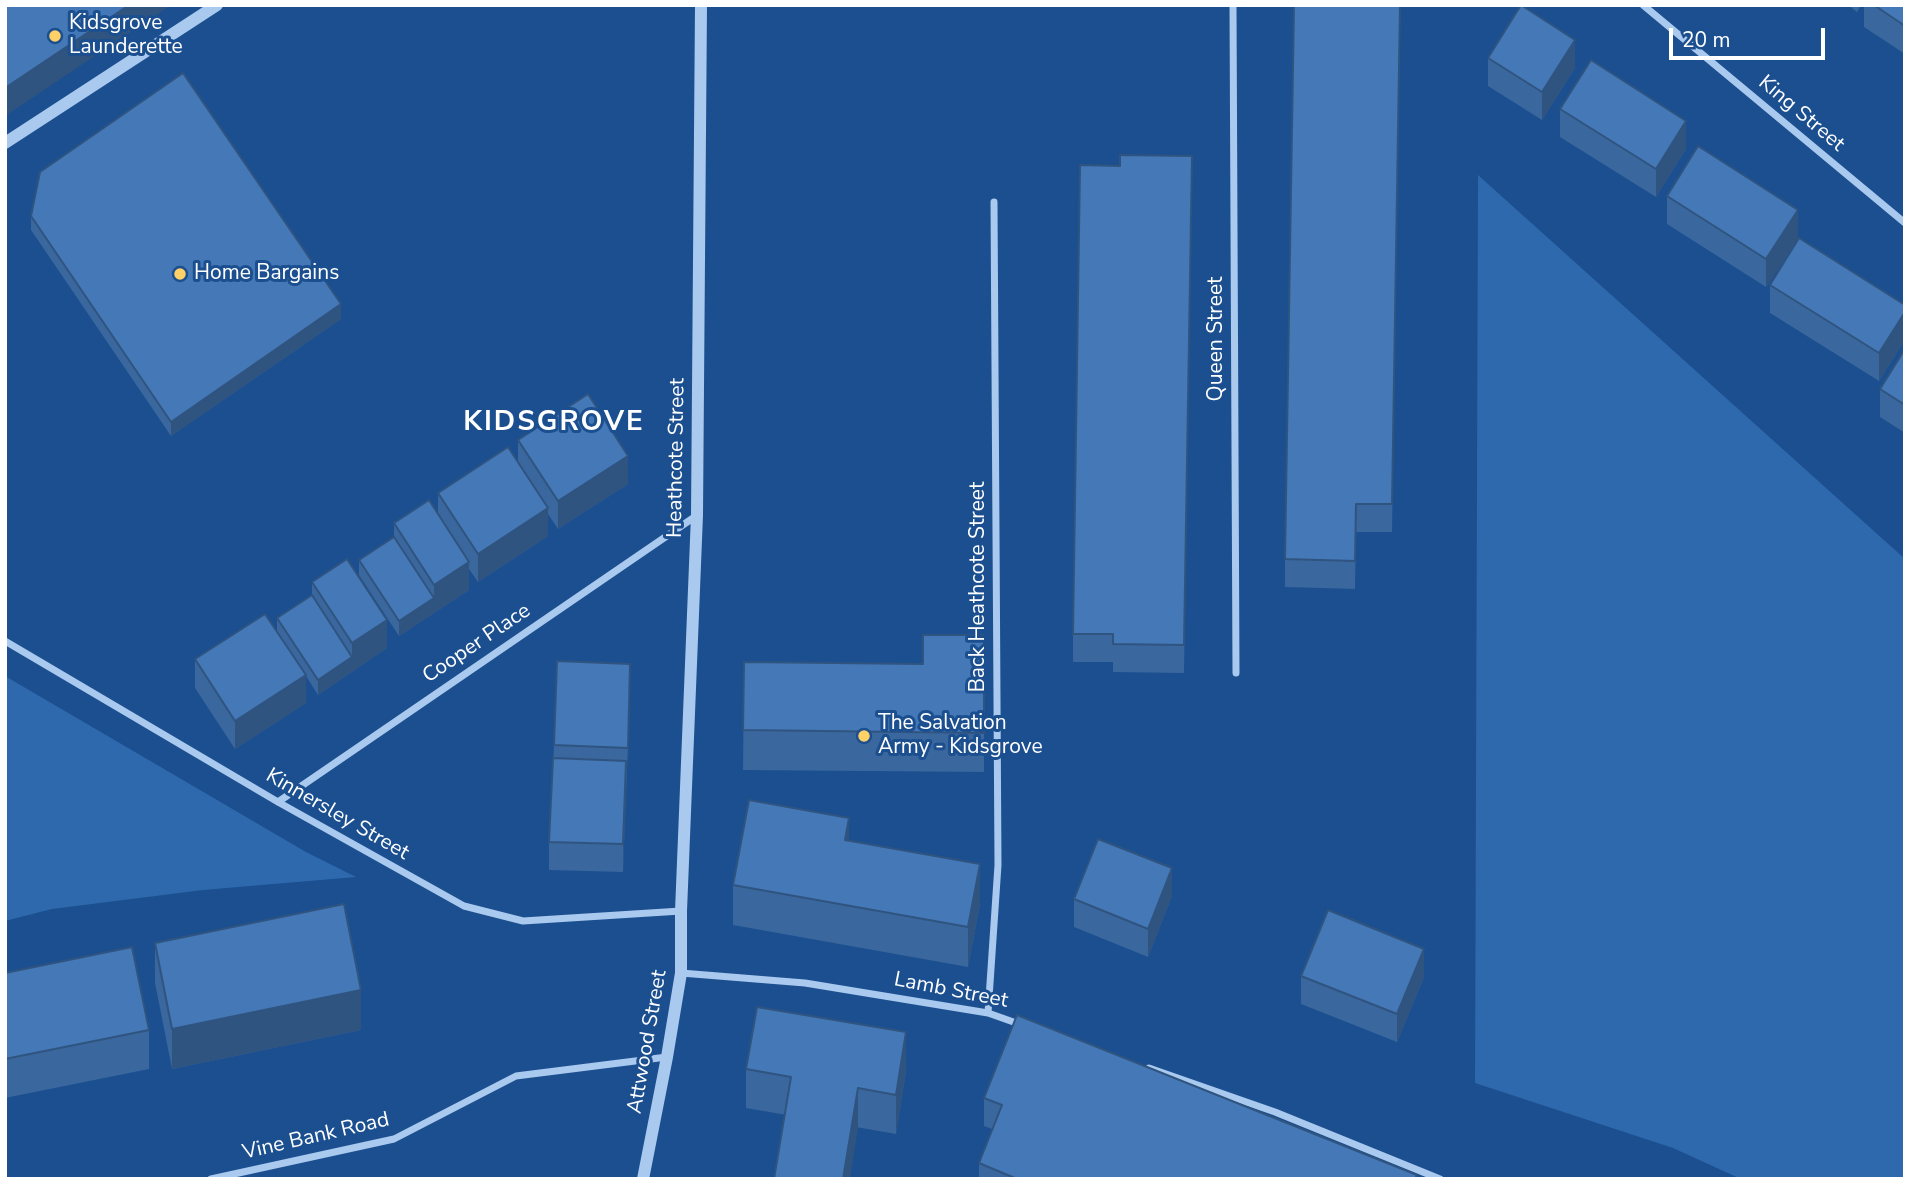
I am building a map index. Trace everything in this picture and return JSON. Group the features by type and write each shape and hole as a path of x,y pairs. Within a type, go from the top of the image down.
{"street":[{"path":"5,143 217,5"},
{"name":"Heathcote Street","path":"681,911 697,515 701,5"},
{"name":"Queen Street","path":"1233,5 1236,673"},
{"name":"King Street","path":"1643,5 1905,223"},
{"name":"Back Heathcote Street","path":"988,1013 998,865 994,202"},
{"name":"Cooper Place","path":"278,802 697,515"},
{"name":"Kinnersley Street","path":"5,641 278,802 464,906 523,921 681,911"},
{"name":"Attwood Street","path":"643,1179 681,973 681,911"},
{"name":"Lamb Street","path":"681,973 805,983 988,1013 1027,1026"},
{"name":"Vine Bank Road","path":"211,1179 394,1139 516,1076 667,1057"},
{"path":"1144,1067 1275,1112 1440,1179"}],"shaded area":[{"path":"1478,175 1905,559 1905,1179 1741,1179 1673,1148 1475,1083"},
{"path":"5,676 306,852 356,877 203,890 52,909 5,921"}],"building":[{"path":"5,5 129,5 5,88"},
{"path":"1294,5 1400,5 1392,504 1356,504 1355,561 1285,559"},
{"path":"1521,5 1575,40 1542,92 1488,58"},
{"path":"1874,5 1905,5 1905,26"},
{"path":"1591,60 1686,121 1656,169 1560,109"},
{"path":"183,73 341,304 171,422 31,216 40,172"},
{"path":"1698,146 1798,210 1766,259 1667,196"},
{"path":"1120,155 1192,156 1184,645 1113,644 1113,634 1073,634 1080,165 1120,166"},
{"path":"1799,238 1905,305 1905,312 1879,353 1770,285"},
{"path":"1905,349 1905,405 1880,389"},
{"path":"588,394 628,456 558,501 518,440"},
{"path":"508,447 548,508 478,554 438,493"},
{"path":"429,500 469,562 434,585 394,523"},
{"path":"394,537 434,598 399,621 359,560"},
{"path":"347,559 387,620 352,643 312,582"},
{"path":"312,595 352,657 318,680 277,618"},
{"path":"265,614 306,675 235,721 195,659"},
{"path":"923,635 984,635 984,733 743,730 744,662 923,664"},
{"path":"557,661 630,664 628,748 554,745"},
{"path":"553,758 626,761 623,844 549,842"},
{"path":"749,800 849,818 845,840 980,864 968,927 733,885"},
{"path":"1098,839 1172,868 1148,929 1074,899"},
{"path":"344,904 361,990 172,1029 155,943"},
{"path":"1328,910 1424,949 1397,1014 1301,976"},
{"path":"132,947 149,1030 5,1059 5,973"},
{"path":"757,1007 906,1032 896,1095 858,1088 843,1179 774,1179 791,1077 746,1069"},
{"path":"1017,1015 1417,1175 1415,1179 1017,1179 979,1163 1002,1105 984,1098"}],"place":[{"name":"Kidsgrove Launderette","path":"55,36"},
{"name":"Home Bargains","path":"180,274"},
{"name":"The Salvation Army - Kidsgrove","path":"864,736"}],"district":[{"name":"KIDSGROVE","path":"554,423"}]}
